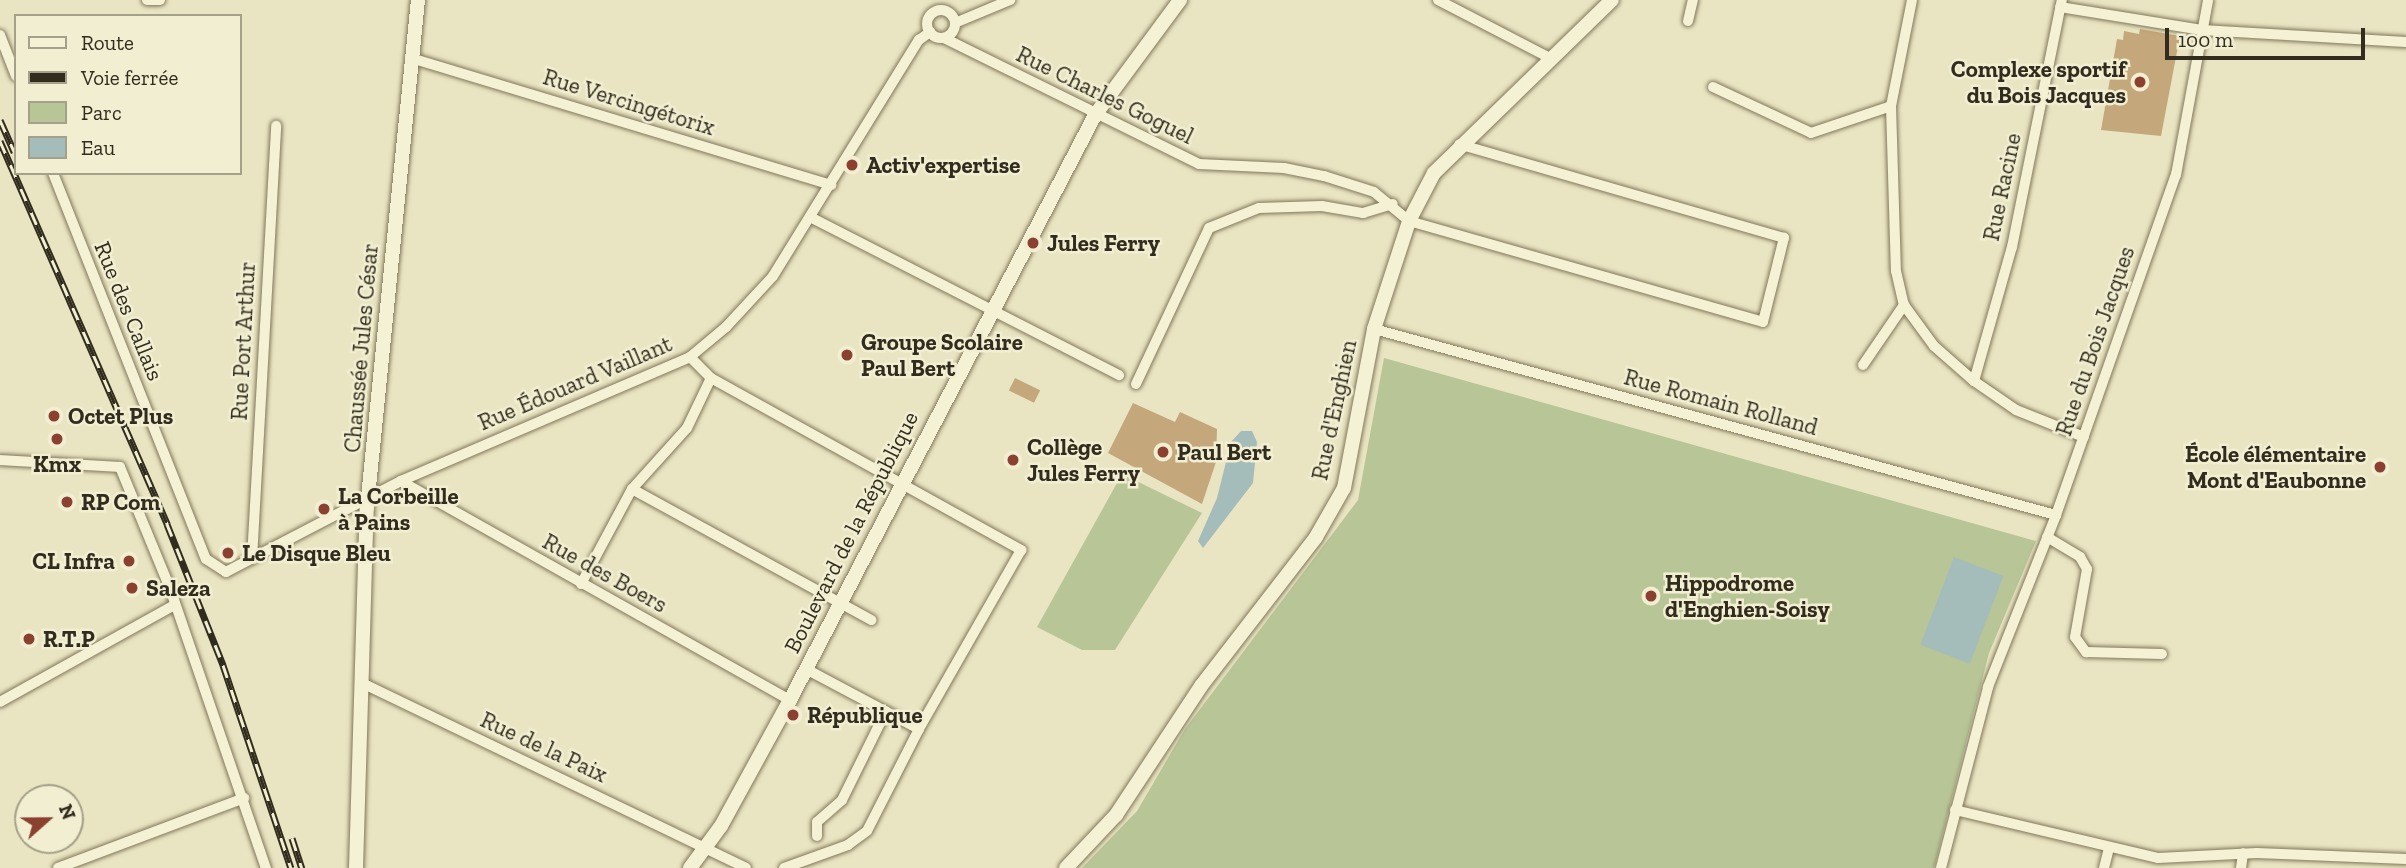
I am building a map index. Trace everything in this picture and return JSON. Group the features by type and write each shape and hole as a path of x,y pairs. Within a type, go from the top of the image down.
{"street":[{"path":"147,0 160,0"},
{"name":"Chaussée Jules César","path":"356,868 371,495 418,0"},
{"path":"944,38 955,23 1010,0"},
{"name":"Boulevard de la République","path":"690,868 708,848 790,700 1094,115 1180,0"},
{"path":"1438,0 1552,59"},
{"name":"Rue d'Enghien","path":"1066,868 1115,814 1201,686 1316,537 1344,488 1374,329 1409,221 1434,173 1459,144 1612,0"},
{"path":"1688,21 1693,0"},
{"path":"1912,0 1891,106 1896,271 1904,304 1934,346 1974,381 2016,410 2084,437"},
{"name":"Rue du Bois Jacques","path":"1941,868 1988,687 2056,515 2176,175 2208,0"},
{"path":"2061,4 2202,30 2406,42"},
{"name":"Rue Racine","path":"1974,381 2012,247 2061,4"},
{"path":"943,5 955,23"},
{"name":"Rue Édouard Vaillant","path":"226,572 401,481 690,357 755,296 812,218 919,40 930,32 930,16 943,5"},
{"name":"Rue Charles Goguel","path":"930,32 1094,115 1199,164 1284,168 1374,192 1393,204 1409,221"},
{"path":"0,35 14,71"},
{"name":"Rue Vercingétorix","path":"414,59 831,186"},
{"path":"1713,87 1811,133 1891,106"},
{"name":"Rue Port Arthur","path":"252,559 276,126"},
{"path":"1409,221 1763,322 1784,238 1459,144"},
{"name":"Rue des Callais","path":"54,175 206,559 226,572"},
{"path":"1136,384 1209,228 1259,208 1322,206 1363,213 1393,204"},
{"path":"812,218 1119,375"},
{"path":"1863,365 1904,304"},
{"name":"Rue Romain Rolland","path":"1374,329 2056,515"},
{"path":"690,357 710,379 902,481 1021,550 919,729 867,831 848,845 784,868"},
{"path":"581,584 632,489 687,428 710,379"},
{"path":"0,460 120,467 174,605 244,798 266,868"},
{"name":"Rue des Boers","path":"401,481 790,700"},
{"path":"632,489 871,620"},
{"path":"2047,537 2080,557 2087,569 2075,637 2086,652 2162,654"},
{"path":"0,702 174,605"},
{"path":"806,669 919,729"},
{"name":"Rue de la Paix","path":"362,683 746,868"},
{"path":"817,836 817,822 842,800 886,712"},
{"path":"58,868 244,798"},
{"path":"1955,810 2158,858 2243,853 2401,862"},
{"path":"2104,868 2109,848"},
{"path":"2241,868 2243,853"}],"green space":[{"name":"Hippodrome d'Enghien-Soisy","path":"1384,358 2036,541 1989,653 1934,868 1082,868 1137,811 1185,729 1358,500"},
{"path":"1122,474 1202,513 1115,650 1082,650 1037,627"}],"water":[{"path":"1241,431 1252,431 1257,442 1253,483 1203,548 1198,541 1217,498 1231,442"},
{"path":"1954,557 2003,576 1970,664 1920,645"}],"building":[{"name":"Complexe sportif du Bois Jacques","path":"2140,29 2180,36 2161,136 2101,130 2117,39 2123,40 2124,31 2139,34"},
{"path":"1015,378 1040,390 1034,403 1009,391"},
{"name":"Paul Bert","path":"1133,403 1175,422 1180,412 1217,429 1216,462 1202,504 1108,453"}],"railway":[{"path":"0,120 14,152"},
{"path":"0,141 14,173"},
{"path":"15,175 167,524 223,665 291,868"},
{"path":"292,838 302,868"}],"place":[{"name":"Complexe sportif du Bois Jacques","path":"2140,82"},
{"name":"Activ'expertise","path":"852,165"},
{"name":"Jules Ferry","path":"1033,243"},
{"name":"Groupe Scolaire Paul Bert","path":"847,355"},
{"name":"Octet Plus","path":"54,416"},
{"name":"Kmx","path":"57,439"},
{"name":"Paul Bert","path":"1163,452"},
{"name":"Collège Jules Ferry","path":"1013,460"},
{"name":"École élémentaire Mont d'Eaubonne","path":"2380,467"},
{"name":"RP Com","path":"67,502"},
{"name":"La Corbeille à Pains","path":"324,509"},
{"name":"Le Disque Bleu","path":"228,553"},
{"name":"CL Infra","path":"129,561"},
{"name":"Saleza","path":"132,588"},
{"name":"Hippodrome d'Enghien-Soisy","path":"1651,596"},
{"name":"R.T.P","path":"29,639"},
{"name":"République","path":"793,715"}]}
